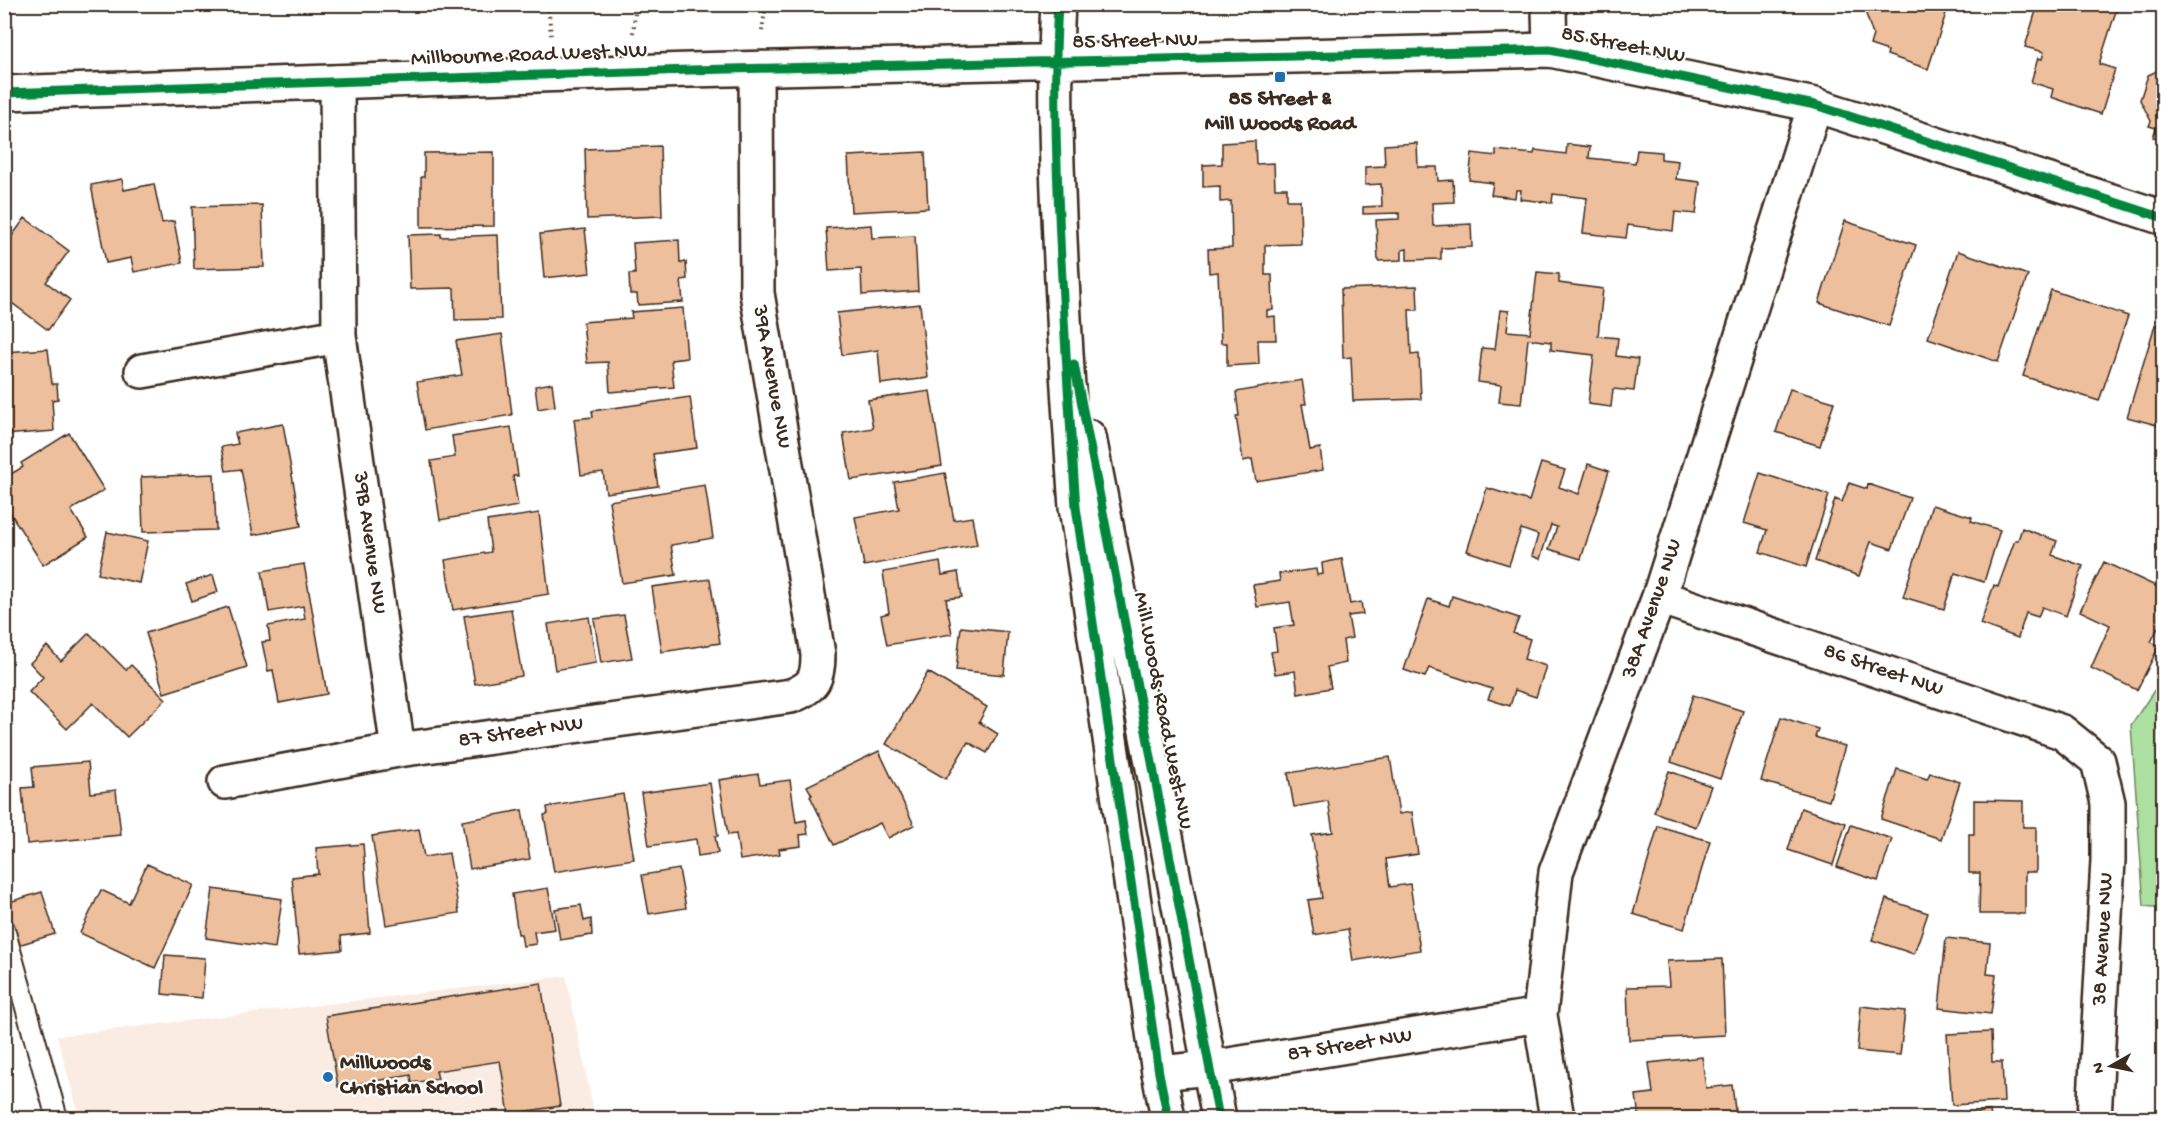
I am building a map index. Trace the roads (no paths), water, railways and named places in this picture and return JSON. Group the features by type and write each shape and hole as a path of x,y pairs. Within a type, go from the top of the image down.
{"street":[{"name":"Mill Woods Road West NW","path":"1058,4 1055,63 1056,159 1076,507 1159,1073 1168,1119"},
{"name":"85 Street NW","path":"1550,50 1549,10 1551,4"},
{"name":"85 Street NW","path":"1055,63 1550,50 1815,105 2163,218"},
{"name":"Millbourne Road West NW","path":"4,93 678,71 1055,63"},
{"name":"39A Avenue NW","path":"756,70 757,293 818,654 818,668 814,681"},
{"name":"39B Avenue NW","path":"337,82 339,336 398,750"},
{"name":"38A Avenue NW","path":"1557,1119 1540,1015 1556,872 1659,597 1815,105"},
{"name":"Mill Woods Road West NW","path":"1064,310 1219,1119"},
{"path":"142,371 339,336"},
{"name":"86 Street NW","path":"1659,597 2062,732 2098,760"},
{"name":"87 Street NW","path":"225,782 398,750 791,696 805,690 814,681"},
{"name":"38 Avenue NW","path":"2094,1119 2108,860 2108,803 2098,760"},
{"name":"87 Street NW","path":"1159,1073 1210,1068 1540,1015"}],"lane":[{"path":"4,929 57,1119"}],"place":[{"name":"85 Street & Mill Woods Road","path":"1280,77"},
{"name":"Millwoods Christian School","path":"328,1077"}]}
